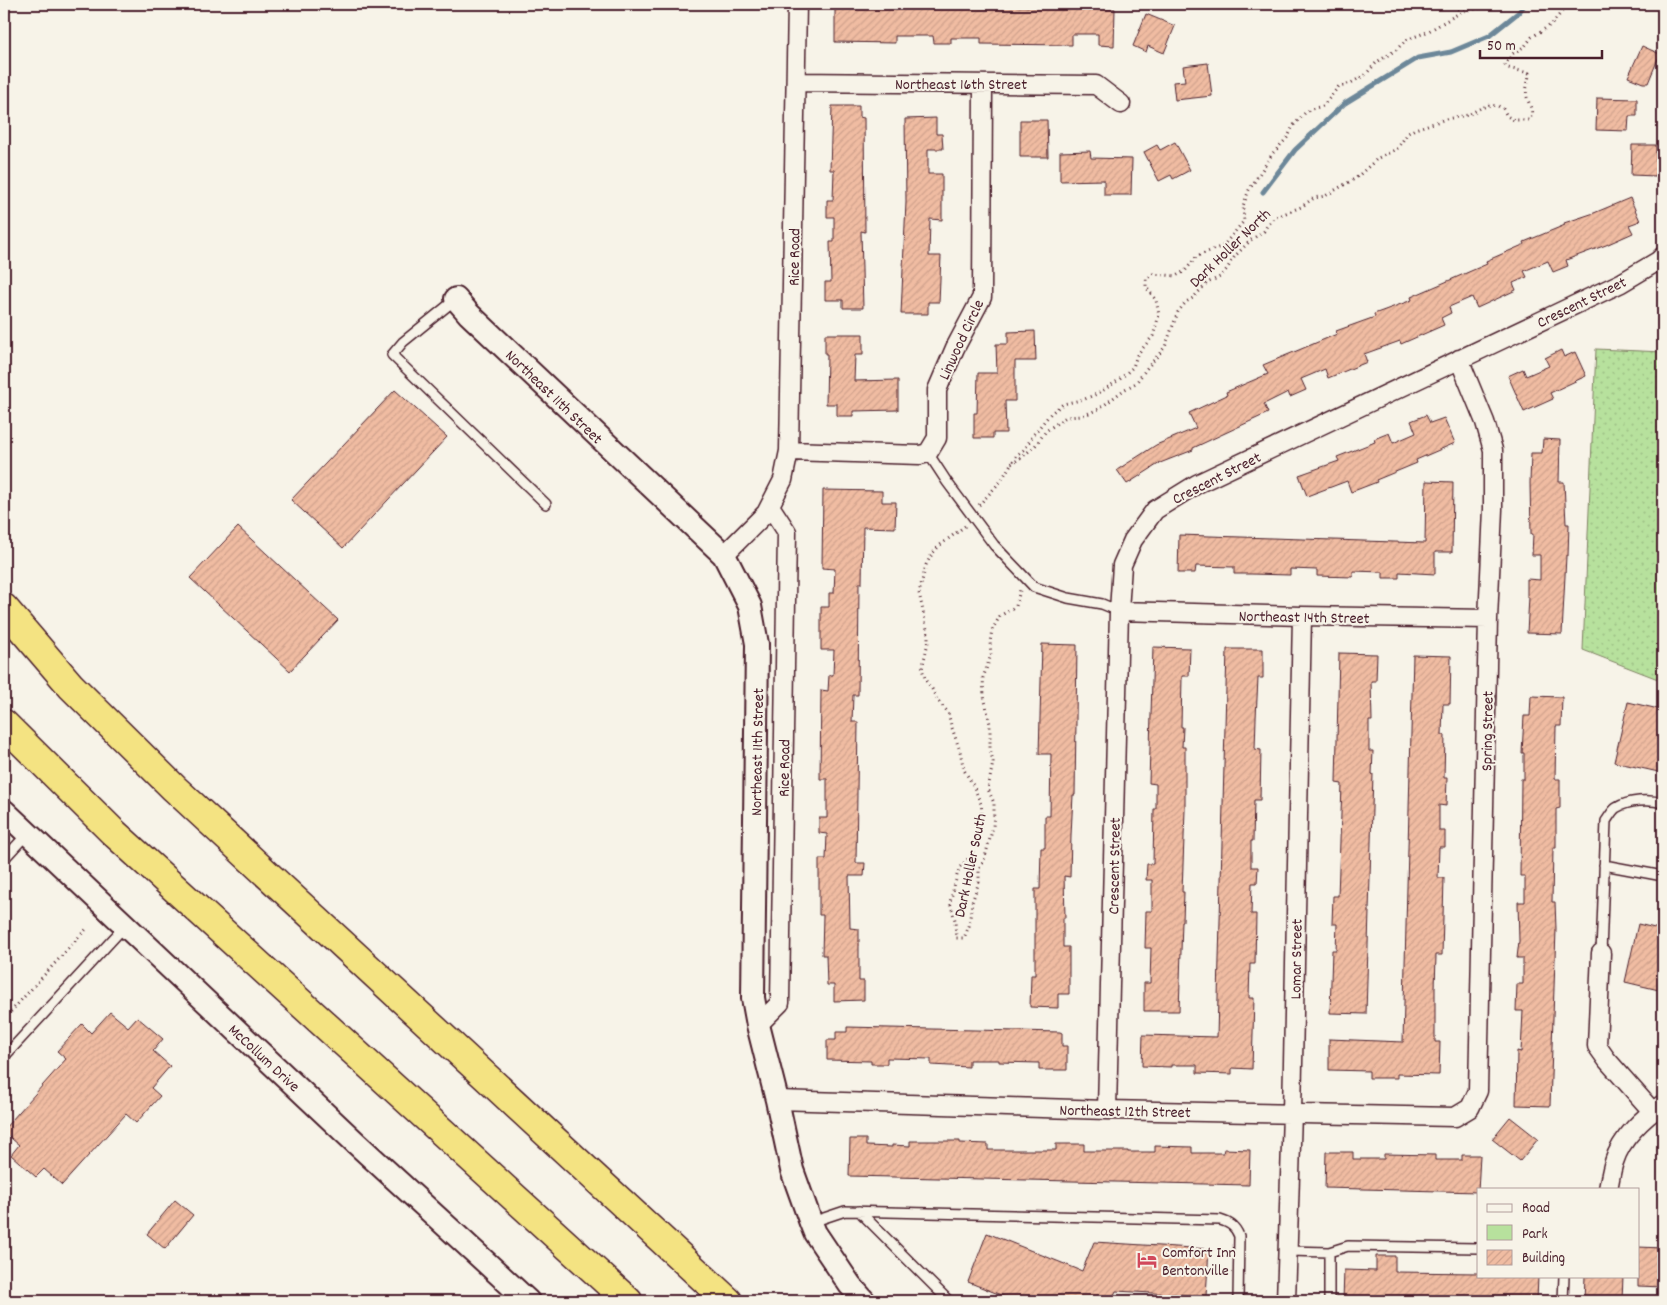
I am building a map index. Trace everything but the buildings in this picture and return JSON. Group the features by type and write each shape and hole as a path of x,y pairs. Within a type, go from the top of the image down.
{"highway":[{"path":"4,608 71,686 174,788 728,1301"},
{"path":"4,724 120,839 628,1301"}],"street":[{"name":"Rice Road","path":"724,556 766,513 783,480 789,452 797,4"},
{"name":"Northeast 16th Street","path":"796,82 1096,85 1121,104"},
{"name":"Linwood Circle","path":"928,453 937,438 937,390 955,348 982,297 983,84"},
{"name":"Crescent Street","path":"1106,1110 1119,611 1122,565 1133,540 1156,510 1196,484 1621,283 1658,261 1663,256"},
{"name":"Northeast 11th Street","path":"456,299 476,321 724,556 750,606 757,644 753,998 792,1170 811,1223 815,1233 845,1278 864,1301"},
{"name":"Spring Street","path":"1459,359 1485,422 1493,450 1478,1091 1470,1108"},
{"path":"789,452 920,455 928,453"},
{"name":"Rice Road","path":"758,1026 780,1004 787,532 770,506"},
{"name":"Northeast 14th Street","path":"1119,611 1488,619"},
{"name":"Lomar Street","path":"1286,1301 1292,1113 1302,616"},
{"name":"McCollum Drive","path":"4,811 356,1143 528,1301"},
{"path":"1601,953 1597,1046 1607,1060 1658,1107 1627,1138 1614,1160 1608,1188"},
{"name":"Northeast 12th Street","path":"777,1100 1106,1110 1455,1117 1470,1108"}],"lane":[{"path":"456,299 403,342 392,355 546,504"},
{"path":"928,453 994,545 1034,587 1068,598 1102,604 1119,611"},
{"path":"1601,953 1606,821 1615,809 1630,802 1656,801 1663,803"},
{"path":"4,859 27,834"},
{"path":"1604,865 1663,876"},
{"path":"4,1057 125,926"},
{"path":"811,1223 845,1211 1220,1220 1230,1223 1236,1228 1239,1236 1238,1301"},
{"path":"859,1211 949,1301"},
{"path":"1288,1251 1329,1252 1348,1246 1477,1248"},
{"path":"1329,1252 1330,1301"},
{"path":"1563,1301 1564,1278"}],"path":[{"path":"1454,16 1458,9 1458,4"},
{"name":"Dark Holler North","path":"1011,464 1017,455 1025,449 1032,435 1051,413 1068,402 1079,401 1099,392 1119,380 1133,367 1137,355 1153,336 1159,315 1156,300 1146,287 1146,279 1153,274 1176,276 1185,272 1197,256 1223,246 1244,221 1243,206 1248,190 1259,177 1273,153 1288,137 1293,126 1305,113 1311,109 1323,106 1339,86 1351,83 1365,75 1377,62 1396,50 1406,40 1427,32 1463,11 1485,7 1489,4"},
{"name":"Dark Holler North","path":"1011,464 1035,446 1046,431 1060,420 1066,417 1082,416 1099,408 1136,383 1165,347 1178,312 1186,302 1194,298 1207,283 1220,277 1235,256 1251,240 1264,231 1268,224 1276,217 1301,207 1314,198 1325,196 1356,178 1378,158 1397,149 1408,133 1415,129 1446,119 1468,115 1490,105 1503,109 1506,116 1514,120 1529,120 1532,111 1527,97 1526,84 1529,73 1524,70 1508,68 1505,65 1512,54 1525,46 1532,37 1557,19 1568,4"},
{"path":"1458,9 1463,11"},
{"path":"973,516 980,502 1001,481 1011,464"},
{"name":"Dark Holler South","path":"973,516 969,523 939,546 932,554 926,566 919,594 928,634 922,669 926,681 937,700 948,712 964,770 973,785 982,811 979,835 971,856 959,868 950,902 955,920 955,935 956,938 960,939 964,938 969,926 972,902 979,882 979,868 984,861 993,827 994,803 988,789 993,762 990,748 990,724 984,696 983,678 991,655 990,642 992,630 1000,616 1016,606 1023,576"},
{"path":"1663,622 1663,636"},
{"path":"4,1019 88,927"}],"green space":[{"path":"1596,349 1663,352 1663,681 1583,650"}],"waterway":[{"path":"1263,192 1295,150 1345,103 1418,58 1451,52 1489,36 1519,12 1525,4"}],"place":[{"name":"Comfort Inn Bentonville","path":"1147,1260"}]}
